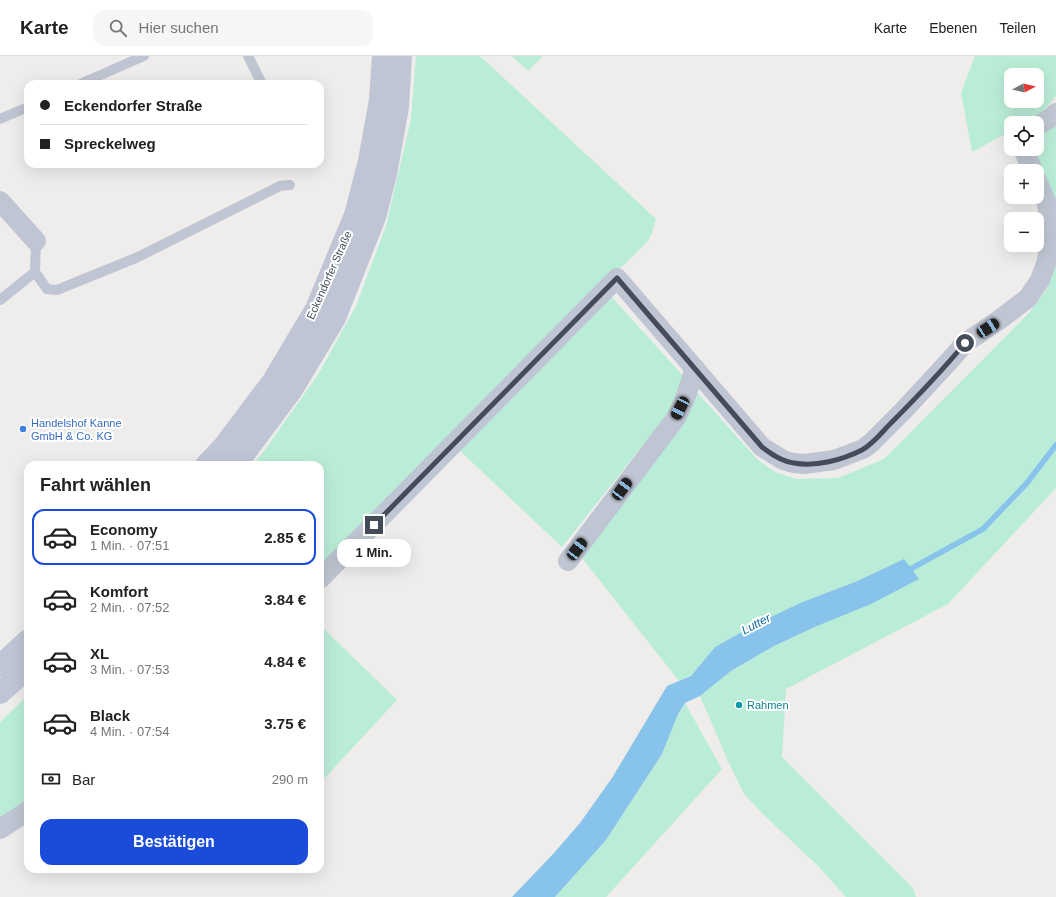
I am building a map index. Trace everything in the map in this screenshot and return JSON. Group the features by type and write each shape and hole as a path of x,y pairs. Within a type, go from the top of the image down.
{"main road":[{"name":"Eckendorfer Straße","path":"210,461 224,446 273,381 316,309 355,215 369,161 380,100 383,56"},
{"name":"Eckendorfer Straße","path":"238,461 291,391 335,318 375,217 386,174 398,107 401,56"},
{"path":"0,666 24,644"},
{"path":"0,693 24,672"}],"street":[{"path":"1044,122 1056,113"},
{"path":"324,575 617,278 762,447 782,460 793,463 826,462 862,449 871,443 904,410 965,343 1028,298 1040,280 1046,261 1049,240 1049,222 1047,204 1044,197"},
{"path":"0,201 36,241"},
{"path":"568,561 676,418 685,399 695,368"},
{"path":"0,829 24,814"}],"lane":[{"path":"89,80 144,56"},
{"path":"248,56 260,80"},
{"path":"0,119 24,109"},
{"path":"36,241 36,272 47,289 57,290 138,257 280,186 290,185"},
{"path":"0,300 36,272"}],"green space":[{"path":"416,56 480,56 656,219 648,241 571,317 324,572 324,461 256,461 319,373 356,306 386,226 411,119"},
{"path":"512,56 543,56 528,71"},
{"path":"975,56 1056,56 1056,96 1040,116 1004,116 1004,135 972,152 961,93"},
{"path":"1056,125 1056,213 1044,182 1044,164 1037,164 1034,156 1044,156 1044,131"},
{"path":"1056,260 1056,488 948,604 786,689 782,757 913,888 916,897 846,897 818,866 744,794 700,696 731,671 774,646 817,626 904,559 855,582 800,603 756,624 715,647 691,676 679,681 582,558 695,390 758,460 775,472 796,479 838,478 884,459 1029,313 1047,289"},
{"path":"609,294 685,378 678,401 562,547 457,448"},
{"path":"324,629 397,700 324,779"},
{"path":"24,699 24,808 0,823 0,722"},
{"path":"685,703 722,769 606,897 555,897 606,840 662,754 678,714"}],"water":[{"path":"904,559 919,579 871,604 817,626 774,646 731,671 700,696 685,703 678,714 662,754 606,840 555,897 512,897 580,823 612,778 667,686 691,676 715,647 756,624 800,603 855,582"}],"waterway":[{"name":"Lutter","path":"905,572 983,529 1026,484 1056,445"}],"place":[{"name":"Handelshof Kanne GmbH & Co. KG","path":"23,429"},
{"name":"Rahmen","path":"739,705"}],"route":[{"path":"374,525 617,278 762,447 782,460 793,463 804,464 834,460 862,449 871,443 945,367 965,343"}]}
